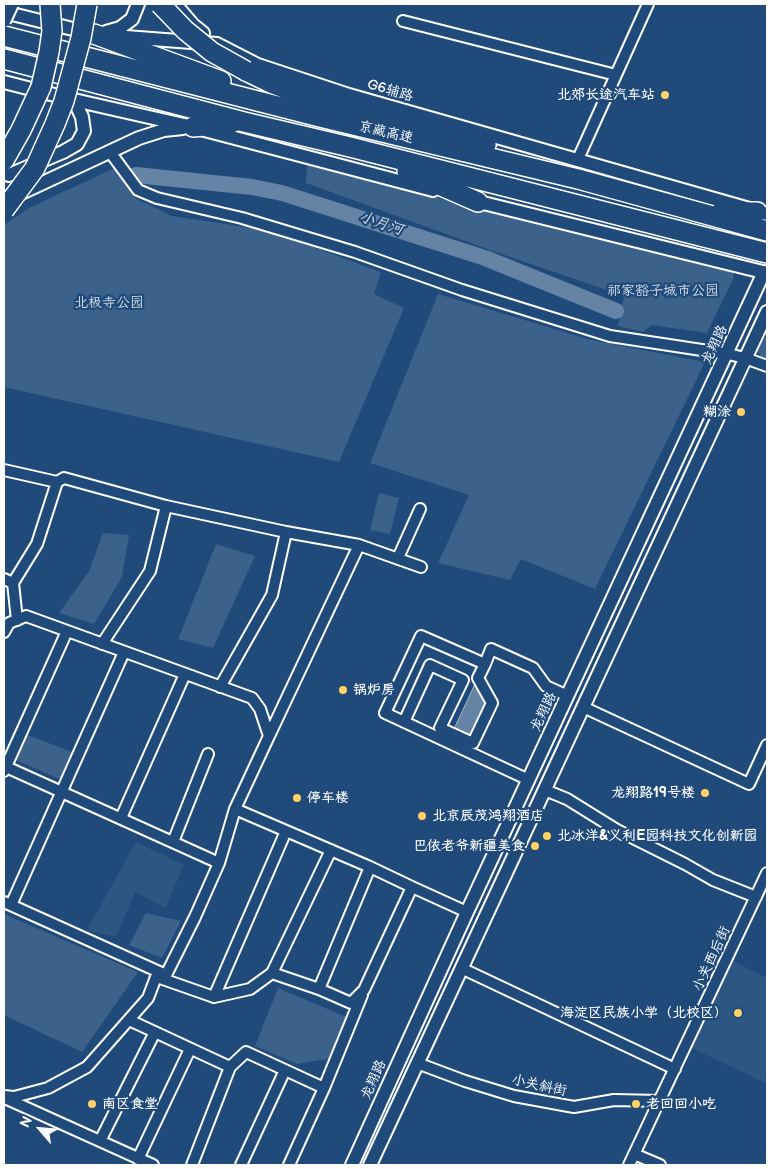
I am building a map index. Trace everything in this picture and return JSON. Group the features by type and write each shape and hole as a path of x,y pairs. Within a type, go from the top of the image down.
{"highway":[{"path":"4,160 21,130 41,87 52,31 50,4"},
{"path":"4,210 35,168 55,124 64,101 81,38 87,4"},
{"path":"160,4 185,30 212,52 271,83 300,94 485,144 578,179"},
{"path":"94,34 316,116"},
{"name":"京藏高速","path":"4,36 316,116 578,179 767,231"},
{"name":"京藏高速","path":"4,59 244,122 350,147 767,253"},
{"path":"193,127 244,122"},
{"path":"350,147 478,202"},
{"path":"696,212 762,213"}],"street":[{"path":"4,21 12,4"},
{"path":"94,34 120,28 132,19 138,4"},
{"path":"175,4 193,25 217,44"},
{"path":"578,159 648,4"},
{"name":"G6辅路","path":"4,12 94,34 217,44 258,65 349,95 762,213"},
{"path":"403,21 616,75"},
{"path":"4,82 193,127 478,202 766,273"},
{"path":"4,173 9,175 77,144 84,131 82,116 74,100"},
{"path":"4,201 139,138 164,130 193,127"},
{"path":"110,152 138,190 157,198 242,218 355,252 462,290 610,336 728,354 767,366"},
{"name":"龙翔路","path":"352,1165 467,912 766,273"},
{"path":"370,1165 767,312"},
{"path":"4,470 57,482"},
{"path":"18,620 8,581 37,544 57,482 64,478 166,506 286,532 359,544 421,566"},
{"path":"102,644 150,571 166,506"},
{"path":"398,558 420,509"},
{"path":"220,687 272,595 286,532"},
{"path":"4,1097 14,1098 48,1088 87,1067 148,998 196,917 219,863 235,808 359,544"},
{"path":"4,632 9,623 26,616 252,698 260,709 269,736"},
{"path":"68,631 5,768 219,863"},
{"path":"481,666 421,636 386,713 475,751 529,780"},
{"path":"404,722 430,665 463,680 440,728 473,743 492,703 478,678 481,666 491,649 533,668 546,686 568,696"},
{"path":"124,652 62,792 7,904 161,976 214,997 250,989 272,972 331,850"},
{"path":"121,818 186,674"},
{"path":"584,707 749,784 767,745"},
{"path":"173,842 208,754"},
{"path":"545,790 567,800 617,830 713,880 756,897"},
{"path":"235,808 467,912"},
{"path":"214,997 286,831"},
{"path":"318,989 370,867"},
{"name":"小关西后街","path":"629,1165 767,873"},
{"path":"289,1165 324,1088 364,990 412,887"},
{"path":"461,968 675,1069"},
{"path":"272,972 318,989 350,1004 364,990"},
{"path":"129,1020 230,1067"},
{"path":"100,1141 156,1032"},
{"path":"138,1159 190,1049"},
{"path":"192,1165 230,1067 246,1052 324,1088"},
{"name":"小关斜街","path":"417,1063 465,1081 514,1096 574,1107 614,1100 660,1101"},
{"path":"241,1165 285,1070"},
{"path":"4,1097 153,1165"},
{"path":"634,1154 660,1165"}],"shaded area":[{"path":"475,684 487,704 471,737 454,729"},
{"path":"136,842 184,865 165,908 135,892 116,937 87,930"},
{"name":"海淀区民族小学（北校区）","path":"733,961 767,978 767,1084 692,1048"}],"green space":[{"name":"祁家豁子城市公园","path":"307,163 503,215 731,270 734,277 707,333 651,325 643,332 618,326 624,296 490,250 306,183"},
{"name":"北极寺公园","path":"123,164 133,181 135,198 172,216 252,228 313,247 381,272 374,294 404,308 339,462 4,387 4,225 31,207"},
{"path":"438,294 591,340 705,362 595,589 521,559 510,580 438,563 469,495 370,463"},
{"path":"767,329 767,359 760,356 757,349"},
{"path":"379,493 399,498 390,534 370,530"},
{"path":"103,533 129,535 122,577 94,624 59,613 89,571"},
{"path":"216,544 255,556 213,648 178,639"},
{"path":"14,730 75,753 62,780 4,755"},
{"path":"146,913 181,921 162,958 129,945"},
{"path":"4,914 138,972 82,1052 4,1015"},
{"path":"278,988 356,1021 340,1057 297,1064 255,1046"}],"waterway":[{"name":"小月河","path":"136,175 252,187 282,193 485,258 616,311"}],"place":[{"name":"北郊长途汽车站","path":"665,95"},
{"name":"糊涂","path":"741,412"},
{"name":"锅炉房","path":"343,690"},
{"name":"龙翔路19号楼","path":"705,793"},
{"name":"停车楼","path":"297,798"},
{"name":"北京辰茂鸿翔酒店","path":"422,816"},
{"name":"北冰洋&义利E园科技文化创新园","path":"547,836"},
{"name":"巴依老爷新疆美食","path":"535,846"},
{"name":"海淀区民族小学（北校区）","path":"738,1013"},
{"name":"南区食堂","path":"92,1104"},
{"name":"老回回小吃","path":"636,1104"}]}
